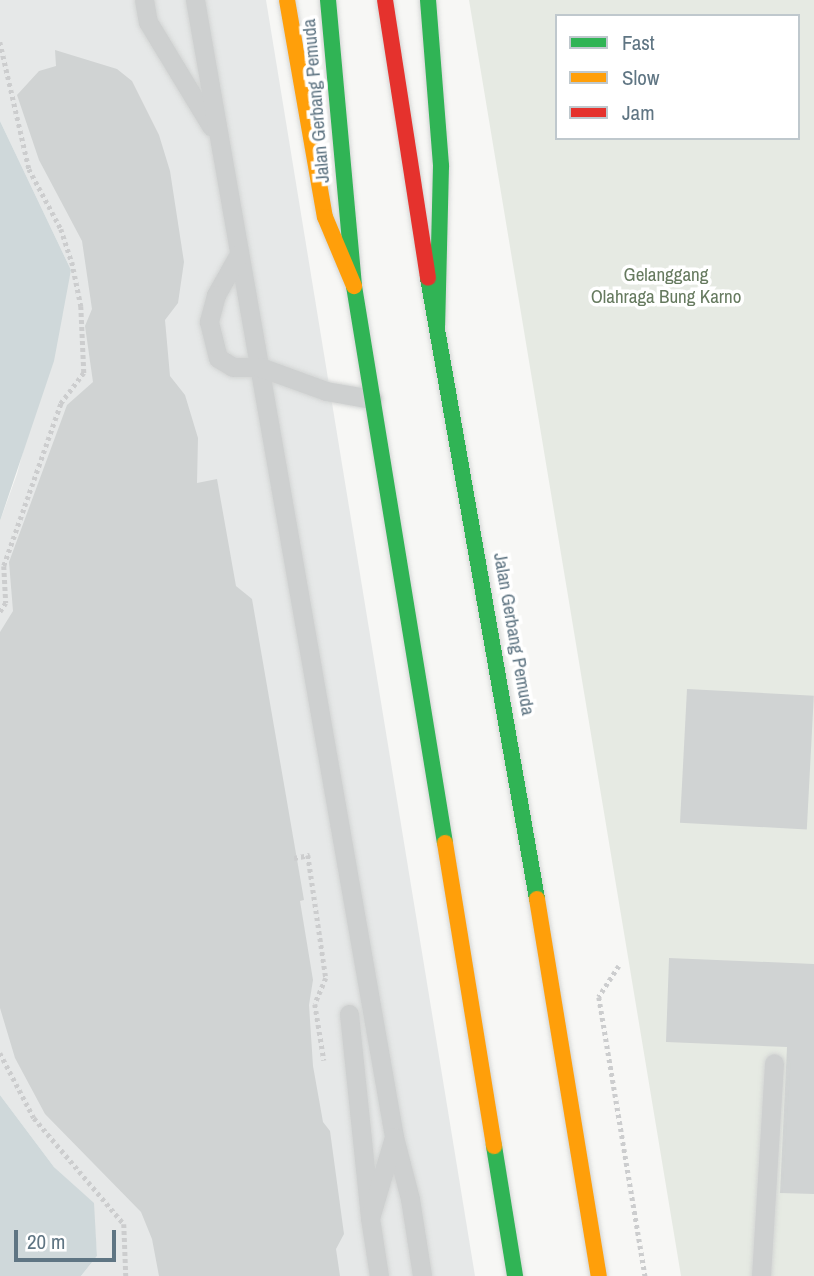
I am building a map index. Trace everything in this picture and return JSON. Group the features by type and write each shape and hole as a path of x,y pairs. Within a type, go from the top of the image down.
{"main road":[{"path":"287,0 325,217 354,286"},
{"name":"Jalan Gerbang Pemuda","path":"328,0 354,286 515,1276"},
{"name":"Jalan Gerbang Pemuda","path":"385,0 407,163 599,1276"},
{"path":"428,0 441,166 437,325"}],"lane":[{"path":"144,0 148,22 219,139"},
{"path":"195,0 394,1138 410,1199 422,1276"},
{"path":"239,254 216,295 209,322 212,343 218,358 233,367 260,368 326,391 372,399"},
{"path":"349,1014 370,1218 379,1276"},
{"path":"761,1276 774,1062"},
{"path":"370,1218 394,1138"}],"path":[{"path":"0,43 29,169 61,229 72,262 81,306 85,373 61,404 4,566 6,603 0,612"},
{"path":"619,967 599,997 645,1276"},
{"path":"0,1052 34,1118 124,1224 126,1276"}],"shaded area":[{"path":"0,0 266,0 475,1276 81,1276 97,1256 93,1203 54,1167 0,1095 0,521 17,474 71,270 0,121"},
{"path":"0,121 71,270 54,361 0,521"},
{"path":"0,1095 54,1167 94,1203 97,1256 81,1276 0,1276"}],"green space":[{"name":"Gelanggang Olahraga Bung Karno","path":"469,0 814,0 814,1276 681,1276"}],"building":[{"path":"55,50 117,69 132,81 159,135 170,171 184,262 178,303 165,320 170,376 185,395 198,438 197,483 217,479 236,586 252,599 304,900 300,901 313,980 309,1005 313,1066 323,1122 330,1131 344,1234 336,1249 340,1276 159,1276 152,1239 141,1212 45,1114 15,1058 0,1008 0,632 13,611 9,562 67,405 93,382 85,326 92,309 82,241 39,160 17,95 39,71 56,66"},
{"path":"687,689 814,696 807,829 680,823"},
{"path":"669,958 814,964 814,1194 780,1193 787,1047 666,1042"}],"traffic: fast":[{"path":"328,0 354,286 445,843"},
{"path":"428,0 441,166 437,325"},
{"path":"428,278 537,899"},
{"path":"494,1146 515,1276"}],"traffic: slow":[{"path":"287,0 325,217 354,286"},
{"path":"445,843 494,1146"},
{"path":"537,899 599,1276"}],"traffic: jam":[{"path":"385,0 428,278"}]}
